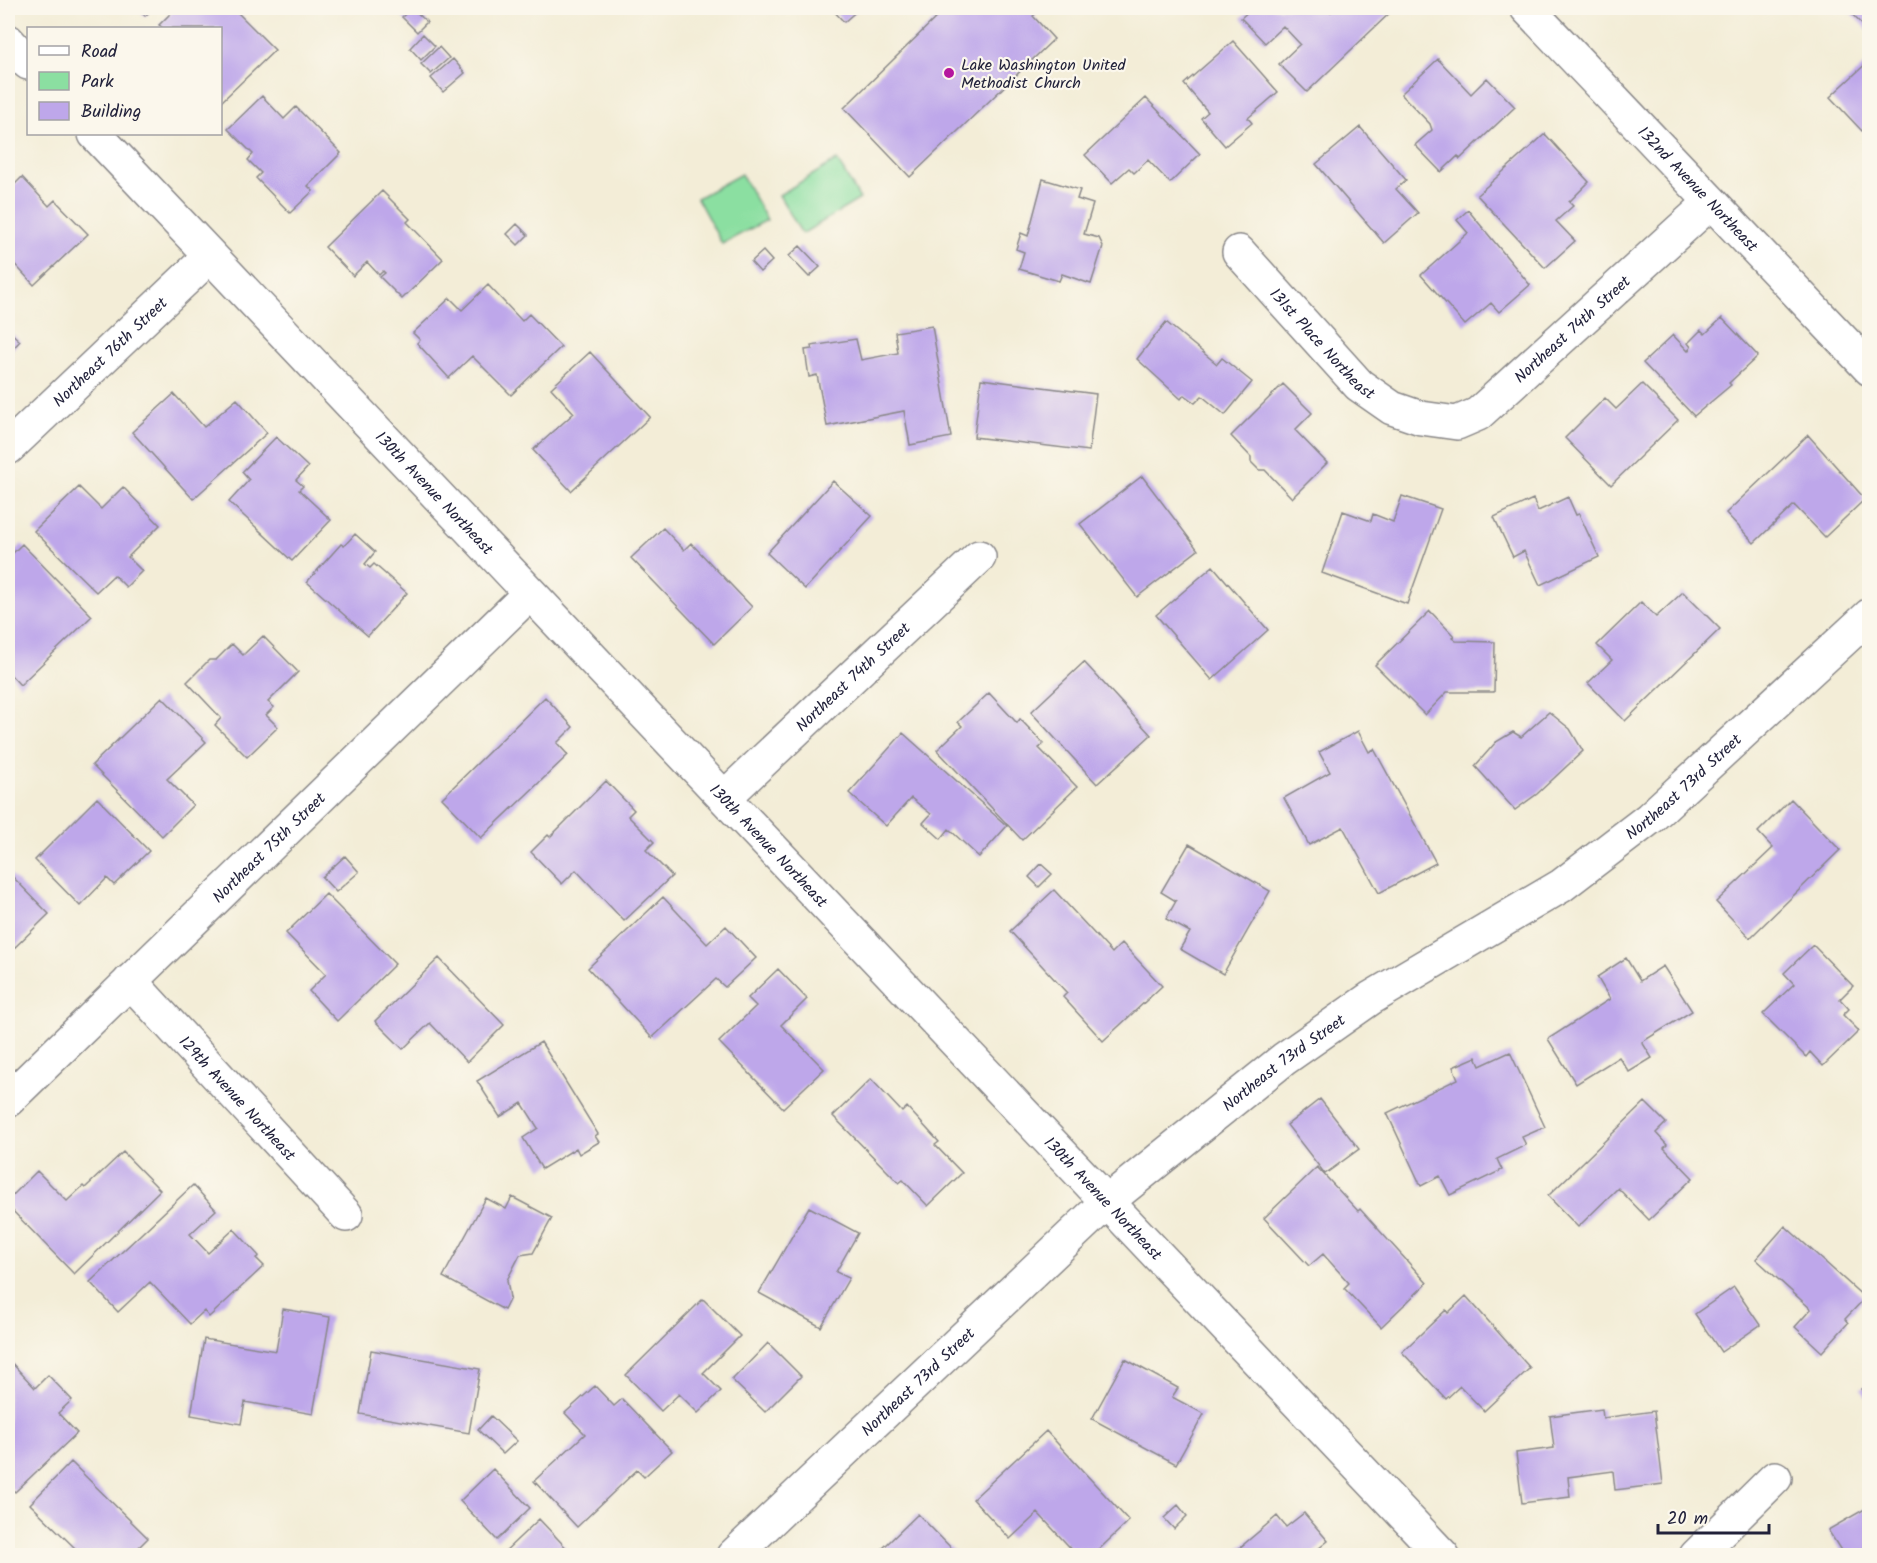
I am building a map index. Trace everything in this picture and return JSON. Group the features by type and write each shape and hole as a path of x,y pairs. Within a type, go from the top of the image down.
{"street":[{"name":"132nd Avenue Northeast","path":"1527,8 1869,369"},
{"path":"8,41 27,62"},
{"name":"130th Avenue Northeast","path":"96,135 529,594 726,796 1109,1200 1435,1553"},
{"name":"Northeast 74th Street","path":"1421,418 1457,423 1478,414 1711,202"},
{"name":"131st Place Northeast","path":"1239,252 1359,385 1392,408 1421,418"},
{"name":"Northeast 76th Street","path":"8,448 210,256"},
{"name":"Northeast 74th Street","path":"726,796 979,557"},
{"name":"Northeast 75th Street","path":"8,1100 529,594"},
{"name":"Northeast 73rd Street","path":"733,1556 1109,1200 1284,1059 1371,998 1561,886 1650,818 1869,615"},
{"name":"129th Avenue Northeast","path":"130,981 346,1215"},
{"path":"1696,1556 1775,1478"}],"green space":[{"path":"837,160 860,199 802,234 779,195"},
{"path":"741,174 767,220 722,244 697,198"}],"building":[{"path":"137,8 154,8 145,16"},
{"path":"176,8 233,8 275,50 222,101 222,27 162,27 159,25"},
{"path":"412,8 427,22 417,32 402,17"},
{"path":"831,8 860,8 844,22"},
{"name":"Lake Washington United Methodist Church","path":"946,8 1042,8 1033,16 1054,39 910,177 844,108"},
{"path":"1252,8 1319,8 1323,12 1327,8 1331,12 1335,8 1395,8 1307,92 1279,64 1300,44 1283,26 1265,43 1241,18"},
{"path":"1846,8 1870,8 1870,33"},
{"path":"423,34 435,46 421,60 410,48"},
{"path":"1233,41 1278,92 1248,118 1252,123 1225,146 1201,118 1208,112 1184,84"},
{"path":"439,47 449,58 431,74 421,64"},
{"path":"453,59 465,73 443,92 431,78"},
{"path":"1438,59 1471,94 1487,78 1515,107 1460,159 1458,156 1441,172 1415,145 1432,130 1430,124 1401,94"},
{"path":"1870,60 1870,124 1862,131 1830,97"},
{"path":"262,96 284,119 296,107 341,153 308,186 313,191 290,213 256,178 261,173 248,160 253,154 228,129"},
{"path":"1146,98 1200,154 1170,183 1148,160 1134,173 1129,168 1112,183 1085,155"},
{"path":"1360,127 1406,180 1396,189 1418,213 1384,243 1316,164"},
{"path":"1545,134 1589,182 1569,202 1573,206 1556,221 1575,241 1545,268 1477,195"},
{"path":"22,177 49,206 55,200 88,234 34,285 8,257 8,191"},
{"path":"1043,179 1080,190 1077,199 1093,204 1084,234 1099,238 1103,246 1091,284 1062,274 1059,281 1019,269 1024,252 1016,249 1021,233 1028,236"},
{"path":"382,191 410,219 407,222 443,259 402,299 380,277 385,273 383,271 379,275 367,262 353,276 325,247"},
{"path":"1468,210 1530,285 1499,312 1491,303 1465,325 1421,275 1468,233 1457,220"},
{"path":"517,224 528,235 518,245 507,234"},
{"path":"800,246 820,267 809,277 789,256"},
{"path":"763,251 772,261 760,272 751,262"},
{"path":"488,285 522,321 529,314 561,347 511,395 472,356 449,378 417,343 420,340 413,333 450,298 462,310"},
{"path":"1722,318 1758,356 1729,383 1731,385 1694,416 1643,363 1673,335 1688,351 1691,347 1688,343 1701,330 1705,334"},
{"path":"1166,322 1217,364 1222,358 1252,382 1225,415 1202,396 1195,403 1184,395 1181,399 1137,359"},
{"path":"932,326 951,437 910,445 904,411 827,426 817,375 809,377 805,350 812,349 811,346 856,339 861,360 898,353 895,332"},
{"path":"8,330 20,341 8,354"},
{"path":"590,352 650,417 571,491 533,450 574,413 551,388"},
{"path":"981,379 1096,394 1089,451 974,437"},
{"path":"1283,384 1312,413 1295,430 1327,463 1292,498 1265,470 1259,470 1251,462 1251,457 1231,436"},
{"path":"1642,384 1678,420 1611,485 1565,438 1605,398 1616,409"},
{"path":"174,394 204,427 237,399 267,433 193,499 132,432"},
{"path":"1808,435 1865,499 1825,537 1794,505 1754,543 1726,513"},
{"path":"276,437 308,467 296,480 303,486 299,490 331,520 292,561 229,502 249,480 242,472"},
{"path":"1142,476 1198,550 1137,597 1080,524"},
{"path":"833,481 872,516 805,589 767,553"},
{"path":"79,487 101,509 123,487 160,525 128,557 142,571 126,587 114,575 96,592 34,531"},
{"path":"1402,496 1441,509 1407,604 1322,573 1343,511 1371,521 1373,514 1393,522"},
{"path":"1568,497 1576,515 1579,514 1599,557 1540,585 1524,551 1513,557 1494,517 1533,499 1538,511"},
{"path":"663,528 684,550 691,543 752,607 714,644 631,558"},
{"path":"355,534 375,552 365,564 370,568 374,564 407,593 368,636 307,582 341,544 344,546"},
{"path":"22,544 92,616 20,685 8,672 8,608 14,601 8,594 8,558"},
{"path":"1213,566 1268,630 1212,680 1156,615"},
{"path":"1683,592 1720,629 1625,721 1588,683 1612,660 1597,645 1641,602 1656,617"},
{"path":"1430,611 1456,641 1495,642 1494,692 1447,692 1425,715 1375,665"},
{"path":"263,636 298,672 268,702 274,707 266,715 278,727 247,757 215,725 221,718 187,682 209,660 216,660 232,644 243,655"},
{"path":"1084,662 1151,735 1097,784 1031,712"},
{"path":"989,693 1017,723 1020,719 1044,744 1039,748 1077,787 1022,840 937,750 962,726 958,722"},
{"path":"162,697 206,742 167,779 193,805 162,836 92,765"},
{"path":"545,697 573,727 557,743 568,755 481,838 442,798"},
{"path":"1549,712 1570,729 1583,751 1537,794 1515,810 1475,766 1496,742 1513,732 1521,737"},
{"path":"1358,731 1369,752 1374,749 1436,863 1379,893 1343,827 1309,845 1284,798 1330,772 1319,752"},
{"path":"903,733 1007,826 979,857 949,829 941,839 923,823 931,814 911,798 886,826 849,793"},
{"path":"606,781 634,810 628,816 654,842 646,850 672,876 624,921 576,870 562,884 531,852 548,835 550,837"},
{"path":"97,798 149,851 114,885 107,878 80,906 35,860"},
{"path":"1791,799 1840,850 1750,938 1716,902 1773,848 1758,832"},
{"path":"1189,844 1270,891 1223,974 1180,949 1190,932 1166,919 1176,901 1161,892"},
{"path":"345,856 359,872 336,892 322,877"},
{"path":"1041,864 1052,874 1039,887 1029,877"},
{"path":"8,872 49,914 8,954"},
{"path":"1054,890 1112,953 1122,943 1162,986 1103,1041 1063,997 1067,993 1010,931"},
{"path":"326,894 395,964 337,1021 309,991 326,974 286,933"},
{"path":"663,897 707,944 726,926 756,958 725,987 716,979 652,1038 588,968"},
{"path":"1813,945 1853,986 1840,999 1849,1009 1843,1015 1859,1031 1823,1066 1810,1052 1806,1057 1763,1014 1794,984 1784,973"},
{"path":"439,958 504,1025 467,1062 430,1023 403,1049 375,1021"},
{"path":"1626,958 1640,981 1663,966 1692,1011 1642,1042 1652,1058 1629,1072 1619,1057 1576,1084 1548,1039 1610,999 1597,977"},
{"path":"778,969 807,999 781,1025 824,1069 783,1108 719,1042 756,1006 748,998"},
{"path":"541,1042 598,1134 595,1136 599,1142 579,1154 576,1148 542,1169 523,1138 538,1128 522,1103 500,1117 477,1081"},
{"path":"1510,1052 1545,1127 1522,1137 1526,1145 1497,1159 1502,1170 1450,1195 1440,1176 1421,1186 1387,1113 1458,1079 1453,1067 1476,1057 1480,1066"},
{"path":"871,1079 902,1112 907,1107 939,1142 935,1145 962,1173 928,1206 903,1180 899,1183 833,1116"},
{"path":"1320,1099 1359,1149 1325,1174 1287,1125"},
{"path":"1645,1102 1666,1123 1656,1133 1667,1145 1664,1148 1693,1178 1649,1220 1618,1188 1578,1227 1548,1196"},
{"path":"123,1152 160,1190 74,1274 8,1206 8,1200 37,1171 67,1201 83,1186 85,1188"},
{"path":"1317,1167 1358,1211 1360,1209 1427,1283 1381,1327 1344,1288 1349,1283 1323,1254 1309,1266 1264,1218"},
{"path":"193,1185 216,1210 190,1234 208,1253 234,1229 259,1256 256,1258 264,1266 209,1317 204,1311 190,1324 150,1282 118,1312 90,1282"},
{"path":"512,1197 552,1218 533,1253 520,1255 507,1280 510,1298 504,1310 443,1277 486,1198 506,1209"},
{"path":"809,1207 858,1233 836,1272 849,1278 821,1327 759,1293"},
{"path":"1785,1226 1865,1298 1845,1319 1848,1323 1822,1352 1795,1327 1811,1309 1756,1259"},
{"path":"1734,1287 1760,1325 1721,1352 1695,1314"},
{"path":"1466,1296 1530,1368 1484,1411 1460,1386 1446,1399 1402,1352 1446,1310 1448,1313"},
{"path":"703,1299 740,1336 703,1373 721,1391 698,1413 679,1394 661,1411 626,1375"},
{"path":"283,1309 330,1317 313,1414 245,1402 241,1424 191,1415 204,1339 276,1351"},
{"path":"768,1343 801,1376 765,1412 732,1380"},
{"path":"371,1350 480,1369 469,1433 360,1414"},
{"path":"8,1359 35,1388 48,1375 72,1400 58,1413 77,1433 15,1492 8,1485"},
{"path":"1125,1359 1178,1388 1172,1397 1204,1414 1176,1464 1092,1419"},
{"path":"1870,1384 1870,1403 1861,1389"},
{"path":"595,1386 614,1406 622,1399 672,1451 644,1477 637,1470 577,1527 534,1481 585,1434 565,1413"},
{"path":"1602,1409 1603,1418 1654,1411 1663,1484 1615,1490 1613,1471 1568,1477 1570,1497 1522,1503 1516,1453 1554,1448 1550,1416"},
{"path":"491,1416 517,1441 503,1454 478,1430"},
{"path":"1046,1431 1129,1521 1092,1556 1078,1556 1038,1513 1010,1539 973,1499"},
{"path":"71,1462 148,1538 130,1556 68,1556 75,1548 30,1504"},
{"path":"493,1469 530,1508 497,1540 460,1501"},
{"path":"1178,1505 1187,1516 1174,1529 1164,1518"},
{"path":"1870,1506 1870,1556 1836,1556 1842,1552 1828,1530"},
{"path":"1304,1513 1328,1541 1313,1553 1315,1556 1230,1556 1277,1516 1286,1527"},
{"path":"918,1514 959,1556 889,1556 882,1549"},
{"path":"539,1519 574,1556 500,1556"},
{"path":"163,1550 168,1556 157,1556"}],"place":[{"name":"Lake Washington United Methodist Church","path":"949,73"}]}
